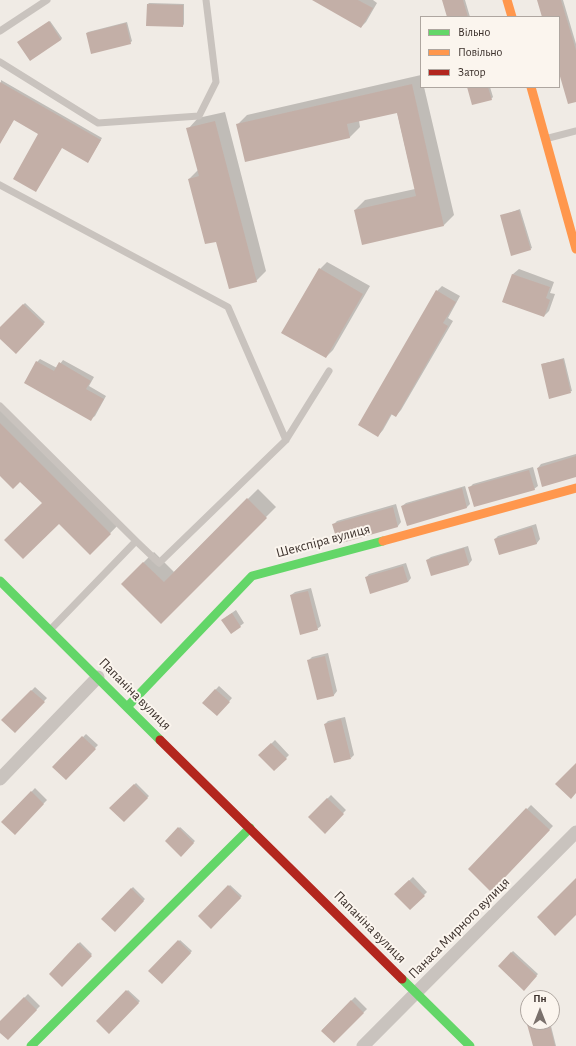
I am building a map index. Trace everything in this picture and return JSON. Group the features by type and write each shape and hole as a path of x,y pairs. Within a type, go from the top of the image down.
{"street":[{"path":"507,0 512,16"},
{"path":"531,88 576,249"},
{"name":"Шекспіра вулиця","path":"127,707 252,576 576,488"},
{"name":"Папаніна вулиця","path":"0,580 470,1046"},
{"path":"0,779 98,677"},
{"path":"31,1046 250,828"},
{"name":"Панаса Мирного вулиця","path":"363,1046 576,832"}],"lane":[{"path":"0,32 47,0"},
{"path":"0,62 98,123 199,116 216,82 206,0"},
{"path":"545,139 576,131"},
{"path":"0,185 228,307 286,440"},
{"path":"0,406 136,542 159,563 286,440 329,372"},
{"path":"50,630 136,542"}],"building":[{"path":"312,0 358,0 373,8 361,28"},
{"path":"442,0 463,0 468,16 447,16"},
{"path":"537,0 561,0 576,50 576,102 568,104 560,76 560,16 542,16"},
{"path":"147,4 183,5 183,27 146,26"},
{"path":"49,21 61,40 30,61 17,42"},
{"path":"126,23 131,44 91,54 86,33"},
{"path":"0,82 101,140 88,163 62,148 36,192 13,179 38,134 14,120 0,144"},
{"path":"412,84 444,226 362,245 354,210 416,196 397,113 347,124 350,138 245,162 236,124"},
{"path":"467,88 488,88 492,100 472,105"},
{"path":"215,121 257,282 229,289 216,242 205,244 188,179 199,176 186,128"},
{"path":"519,210 531,250 511,256 500,215"},
{"path":"319,268 363,294 326,358 281,333"},
{"path":"512,274 550,287 546,298 550,300 544,317 502,302"},
{"path":"436,290 456,302 443,323 448,326 396,417 391,414 378,437 358,425"},
{"path":"23,304 44,324 16,354 0,339 0,327"},
{"path":"563,359 571,393 549,399 541,364"},
{"path":"36,361 54,371 59,362 91,381 86,389 104,399 91,421 24,383"},
{"path":"0,423 111,534 90,555 59,524 23,559 4,540 42,503 20,482 13,489 0,476"},
{"path":"576,456 576,477 542,487 537,468"},
{"path":"529,470 535,490 474,507 468,487"},
{"path":"462,488 467,508 407,526 401,506"},
{"path":"247,498 267,518 161,624 121,584 143,562 164,582"},
{"path":"393,507 398,527 338,544 332,524"},
{"path":"532,527 537,544 499,555 494,539"},
{"path":"464,548 469,565 431,576 426,560"},
{"path":"403,566 408,582 370,594 365,577"},
{"path":"308,591 318,630 300,635 290,595"},
{"path":"232,613 241,627 231,634 221,620"},
{"path":"325,656 334,696 317,700 307,660"},
{"path":"215,689 230,702 217,716 202,703"},
{"path":"31,690 45,702 15,733 1,720"},
{"path":"341,719 351,759 334,763 324,724"},
{"path":"82,736 96,749 66,780 52,767"},
{"path":"271,743 287,759 274,771 258,755"},
{"path":"576,763 576,793 571,799 555,784"},
{"path":"134,784 148,798 124,822 109,808"},
{"path":"31,791 44,804 15,835 1,822"},
{"path":"327,798 344,814 325,834 308,817"},
{"path":"526,808 550,830 491,892 468,869"},
{"path":"178,827 194,843 181,857 165,841"},
{"path":"576,878 576,915 555,936 537,917"},
{"path":"409,880 425,896 410,910 394,894"},
{"path":"228,885 241,898 211,929 198,916"},
{"path":"131,888 144,901 115,932 101,919"},
{"path":"178,940 191,953 162,984 148,971"},
{"path":"78,943 92,956 62,987 49,974"},
{"path":"511,952 537,976 525,990 523,990 498,966"},
{"path":"126,990 139,1003 109,1034 96,1021"},
{"path":"24,997 37,1010 8,1040 0,1033 0,1021"},
{"path":"351,1000 364,1013 334,1043 321,1031"},
{"path":"529,1030 551,1030 555,1046 533,1046"}],"traffic: fast":[{"path":"127,707 252,576 383,541"},
{"path":"0,581 160,740"},
{"path":"31,1046 250,828"},
{"path":"402,979 470,1046"}],"traffic: slow":[{"path":"507,0 512,16"},
{"path":"531,88 576,249"},
{"path":"383,541 576,488"}],"traffic: jam":[{"path":"160,740 402,979"}]}
